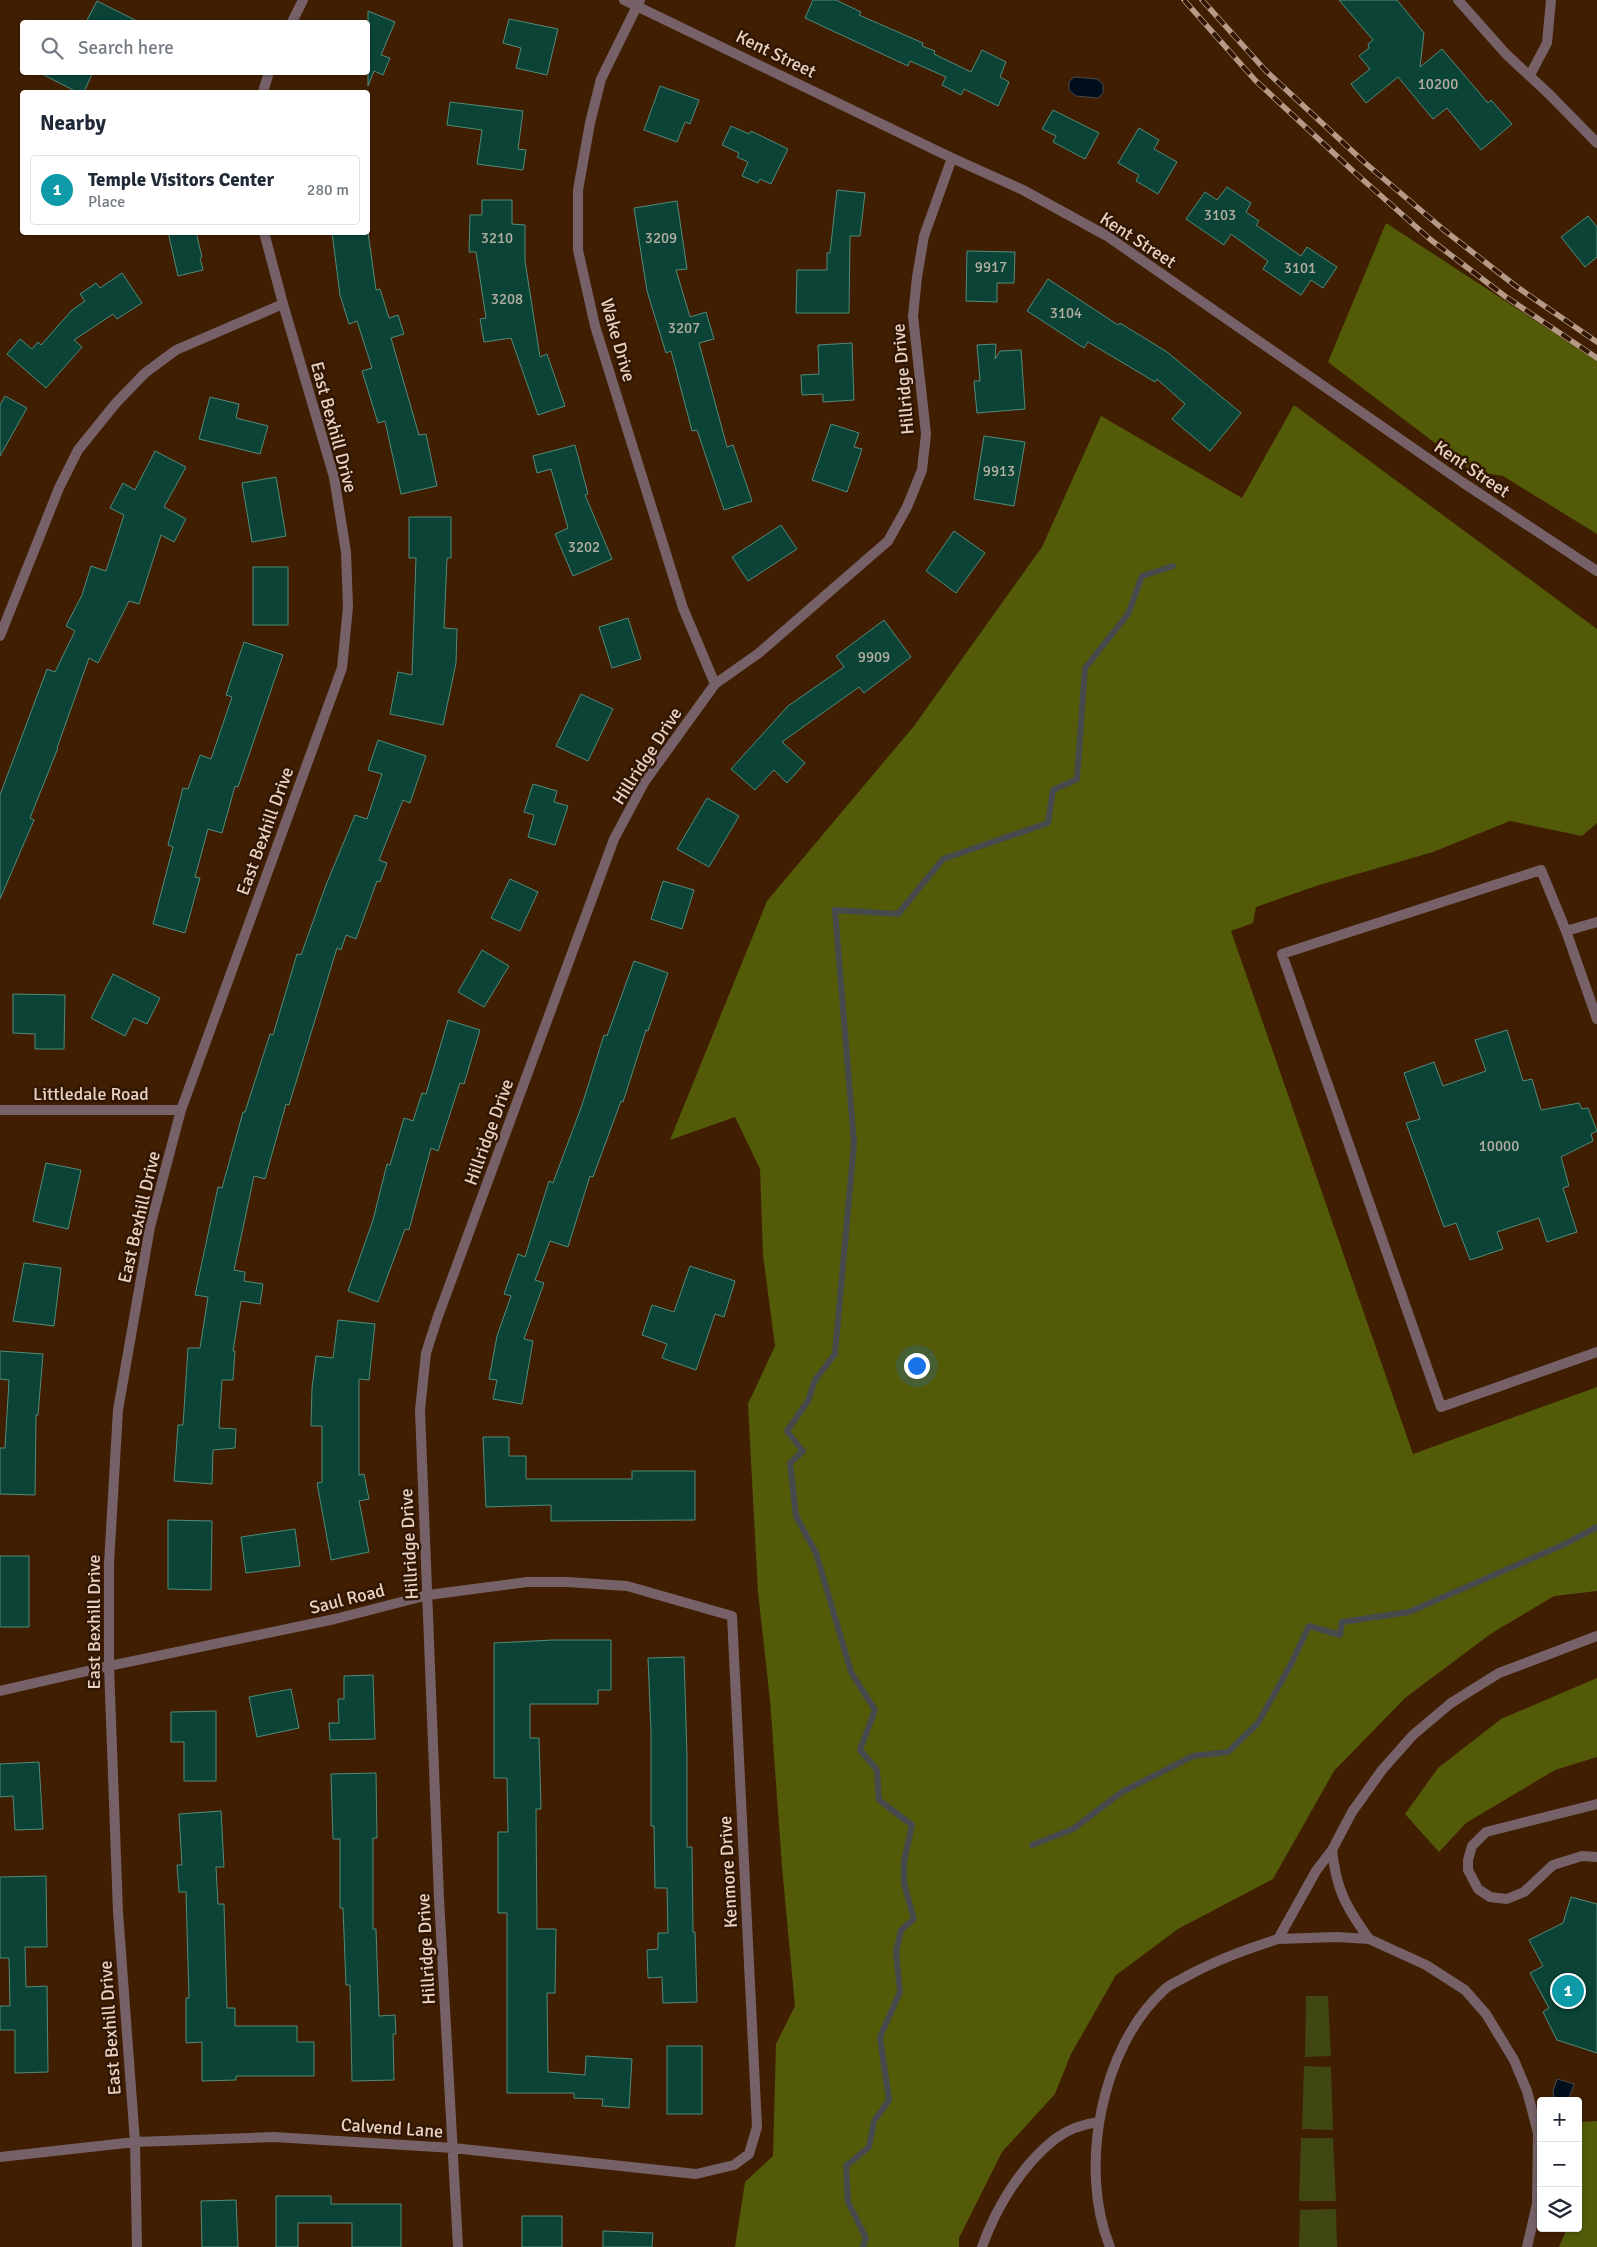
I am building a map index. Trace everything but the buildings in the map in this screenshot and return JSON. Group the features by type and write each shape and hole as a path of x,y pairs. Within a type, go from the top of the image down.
{"street":[{"path":"293,20 303,0"},
{"name":"Kent Street","path":"624,0 639,3 952,158 1023,190 1107,236 1454,477 1597,571"},
{"path":"1458,0 1506,54 1530,75 1597,143"},
{"path":"1530,75 1547,43 1551,0"},
{"name":"Wake Drive","path":"639,3 601,79 590,123 578,190 578,250 595,326 680,599 715,684"},
{"path":"264,90 268,75"},
{"name":"Hillridge Drive","path":"458,2247 439,1898 420,1410 426,1353 614,839 645,781 715,684 759,653 888,540 907,507 922,470 926,434 913,316 917,277 924,236 952,158"},
{"name":"East Bexhill Drive","path":"137,2247 135,2142 118,1912 110,1666 110,1564 118,1410 150,1228 181,1110 342,668 348,607 346,561 334,477 282,304 265,235"},
{"path":"0,636 59,488 78,450 116,403 145,372 176,350 282,304"},
{"path":"1597,1019 1566,932 1541,870 1282,954 1441,1407 1597,1352"},
{"path":"1566,932 1597,922"},
{"name":"Littledale Road","path":"0,1110 181,1110"},
{"name":"Saul Road","path":"0,1691 110,1666 335,1620 428,1595 527,1582 567,1582 626,1586 732,1616"},
{"name":"Kenmore Drive","path":"732,1616 757,2127"},
{"path":"1278,1939 1316,1871 1332,1850 1352,1812 1382,1770 1414,1735 1450,1704 1499,1673 1597,1636"},
{"path":"1597,1804 1486,1832 1472,1846 1468,1860 1468,1870 1478,1889 1490,1897 1507,1899 1524,1892 1553,1865 1582,1856 1597,1857"},
{"path":"1332,1850 1335,1876 1343,1899 1369,1939"},
{"path":"1110,2247 1098,2204 1096,2167 1098,2122 1106,2090 1126,2038 1152,2001 1166,1988 1219,1960 1278,1939 1337,1937 1369,1939 1426,1965 1465,1990 1486,2014 1514,2060 1527,2090 1538,2133 1537,2204 1527,2247"},
{"path":"982,2247 988,2228 1016,2180 1056,2138 1080,2125 1098,2122"},
{"name":"Calvend Lane","path":"0,2158 135,2142 274,2137 453,2148 696,2174 734,2165 749,2154 757,2127"}],"green space":[{"path":"1386,223 1597,361 1597,534 1503,476 1472,471 1328,362"},
{"path":"1294,405 1597,629 1597,823 1582,836 1510,821 1433,852 1319,885 1256,907 1253,923 1231,931 1413,1454 1597,1387 1597,1591 1554,1596 1492,1633 1405,1698 1334,1771 1273,1879 1178,1929 1116,1975 1071,2054 1055,2094 1002,2152 959,2238 959,2247 735,2247 745,2182 773,2156 776,2044 795,2006 782,1867 770,1700 758,1592 748,1404 775,1346 763,1255 760,1169 735,1117 670,1140 767,901 914,726 1042,547 1101,416 1242,498"},
{"path":"1597,1678 1597,1757 1555,1770 1466,1823 1439,1852 1405,1814 1438,1768 1501,1719"},
{"path":"1306,1996 1328,1996 1331,2056 1305,2057"},
{"path":"1304,2066 1331,2067 1333,2130 1302,2129"},
{"path":"1597,2121 1597,2247 1559,2247 1565,2232 1582,2232 1582,2122"},
{"path":"1301,2138 1333,2138 1336,2201 1299,2201"},
{"path":"1336,2209 1337,2247 1299,2247 1300,2210"}],"water":[{"path":"1074,77 1097,79 1103,84 1103,93 1098,98 1076,96 1069,90 1069,82"},
{"path":"1557,2079 1574,2084 1569,2097 1554,2097 1553,2091"}],"waterway":[{"path":"863,2247 866,2238 848,2202 846,2166 869,2147 874,2121 889,2100 880,2037 900,1992 896,1952 901,1930 914,1919 904,1884 904,1861 912,1825 879,1800 877,1770 860,1750 875,1710 851,1672 816,1553 796,1516 790,1463 803,1451 787,1431 808,1401 815,1380 835,1354 854,1143 835,910 898,914 943,859 1048,823 1053,790 1077,779 1085,668 1128,614 1142,576 1173,566"},
{"path":"1032,1845 1073,1829 1122,1792 1193,1756 1228,1752 1258,1723 1290,1666 1309,1626 1340,1635 1342,1622 1409,1612 1565,1544 1597,1527"}],"railway":[{"path":"1184,0 1255,80 1431,240 1506,297 1597,358"},
{"path":"1202,0 1265,70 1364,162 1444,230 1517,287 1597,342"}],"place":[{"name":"Temple Visitors Center","path":"1568,1991"}]}
